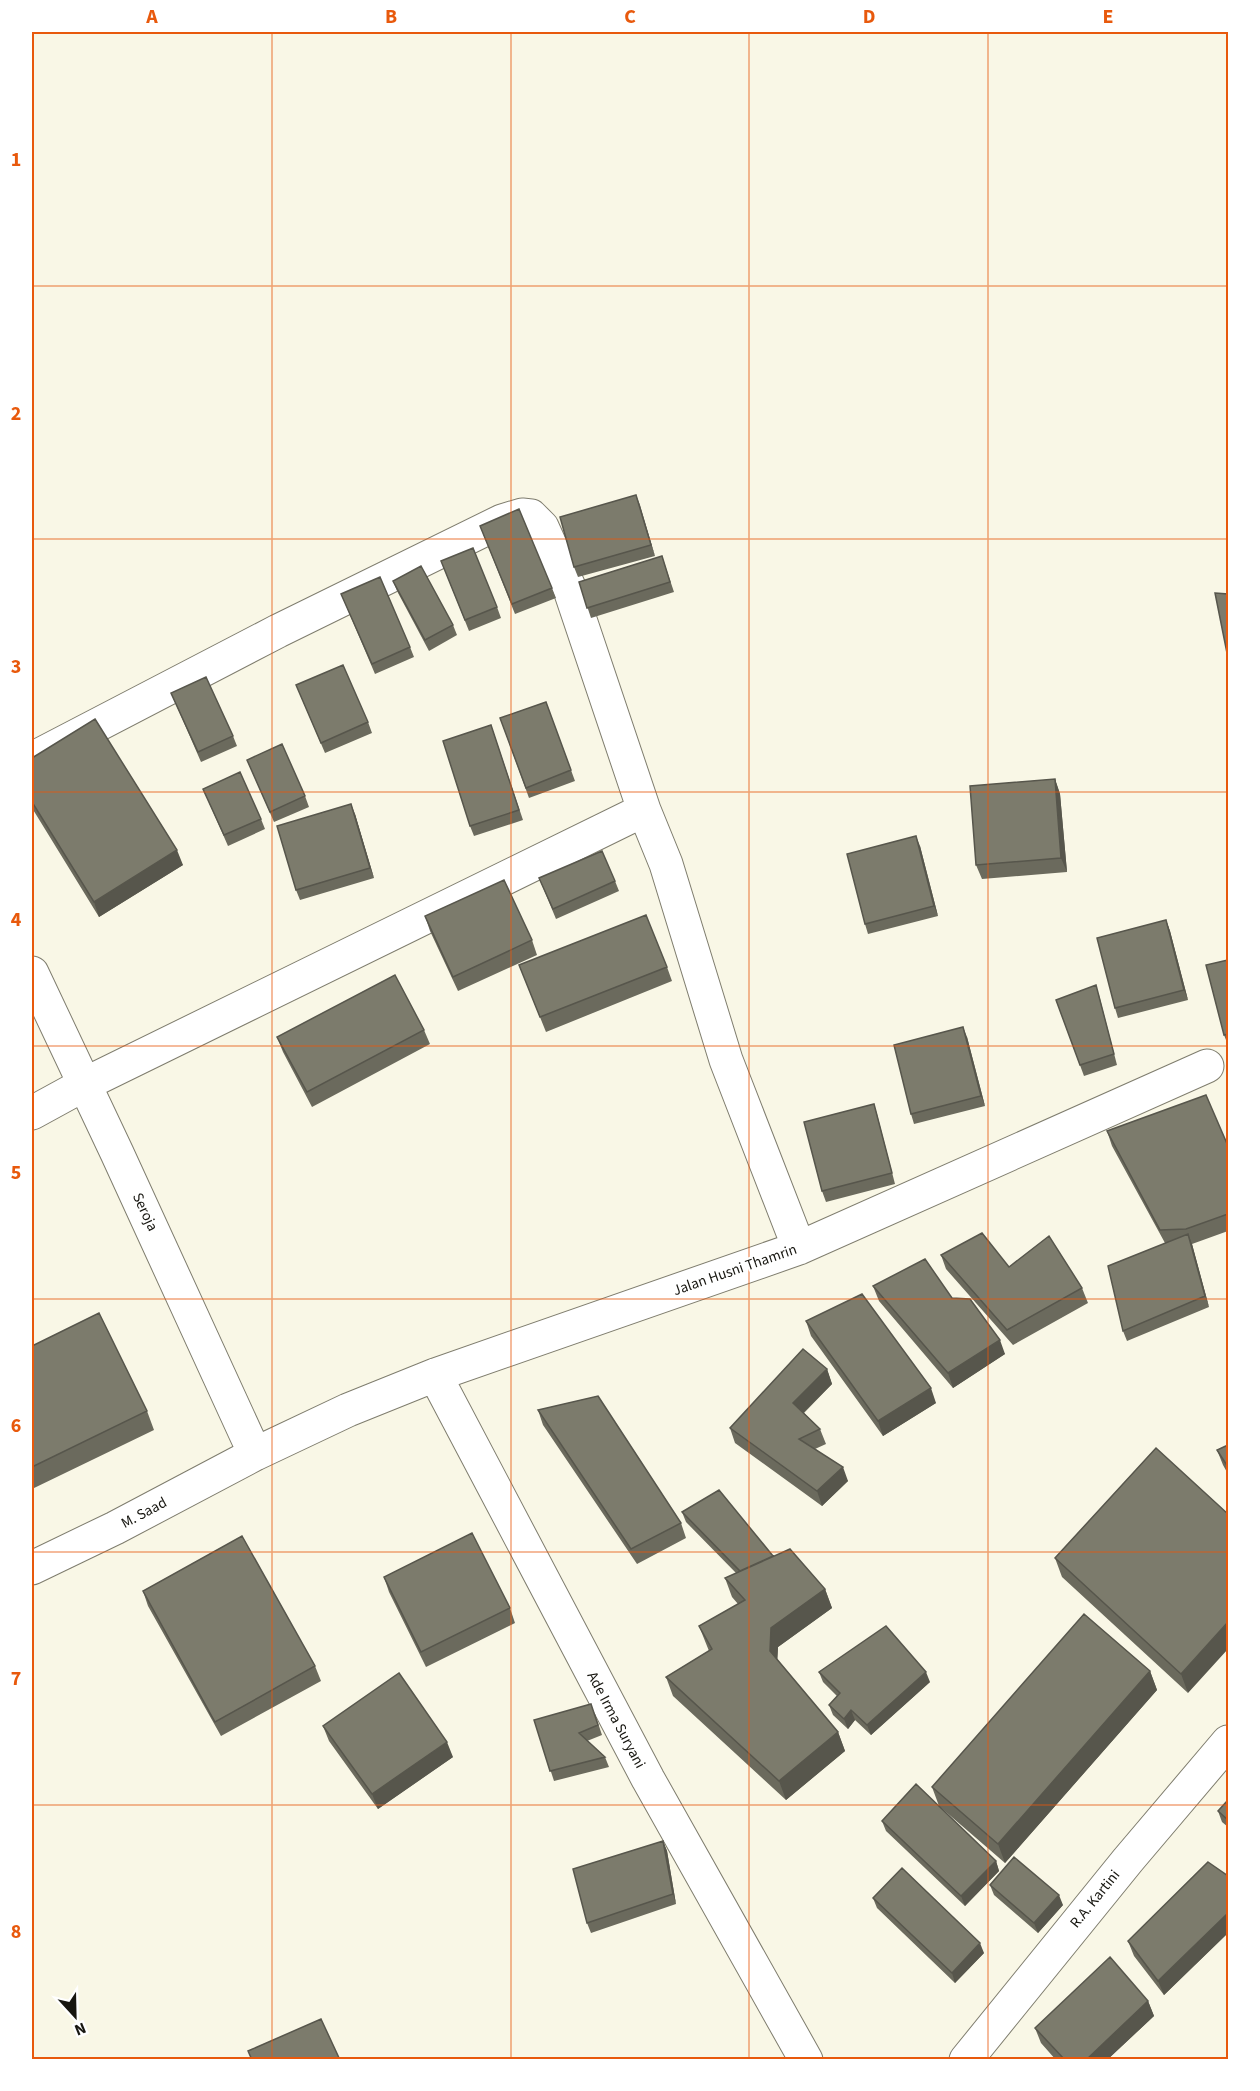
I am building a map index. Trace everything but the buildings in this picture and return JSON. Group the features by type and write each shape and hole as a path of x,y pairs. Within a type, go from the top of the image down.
{"street":[{"path":"32,759 278,631 491,526 522,515 531,516 542,527 569,587 644,810 666,864 726,1060 799,1248"},
{"path":"32,1113 85,1084 644,810"},
{"name":"Seroja","path":"32,973 255,1454"},
{"name":"Jalan Husni Thamrin","path":"255,1454 348,1410 435,1375 799,1248 1207,1066"},
{"name":"Ade Irma Suryani","path":"435,1375 648,1779 806,2060"},
{"name":"M. Saad","path":"32,1568 115,1528 255,1454"},
{"name":"R.A. Kartini","path":"966,2060 1128,1860 1228,1742"}]}
